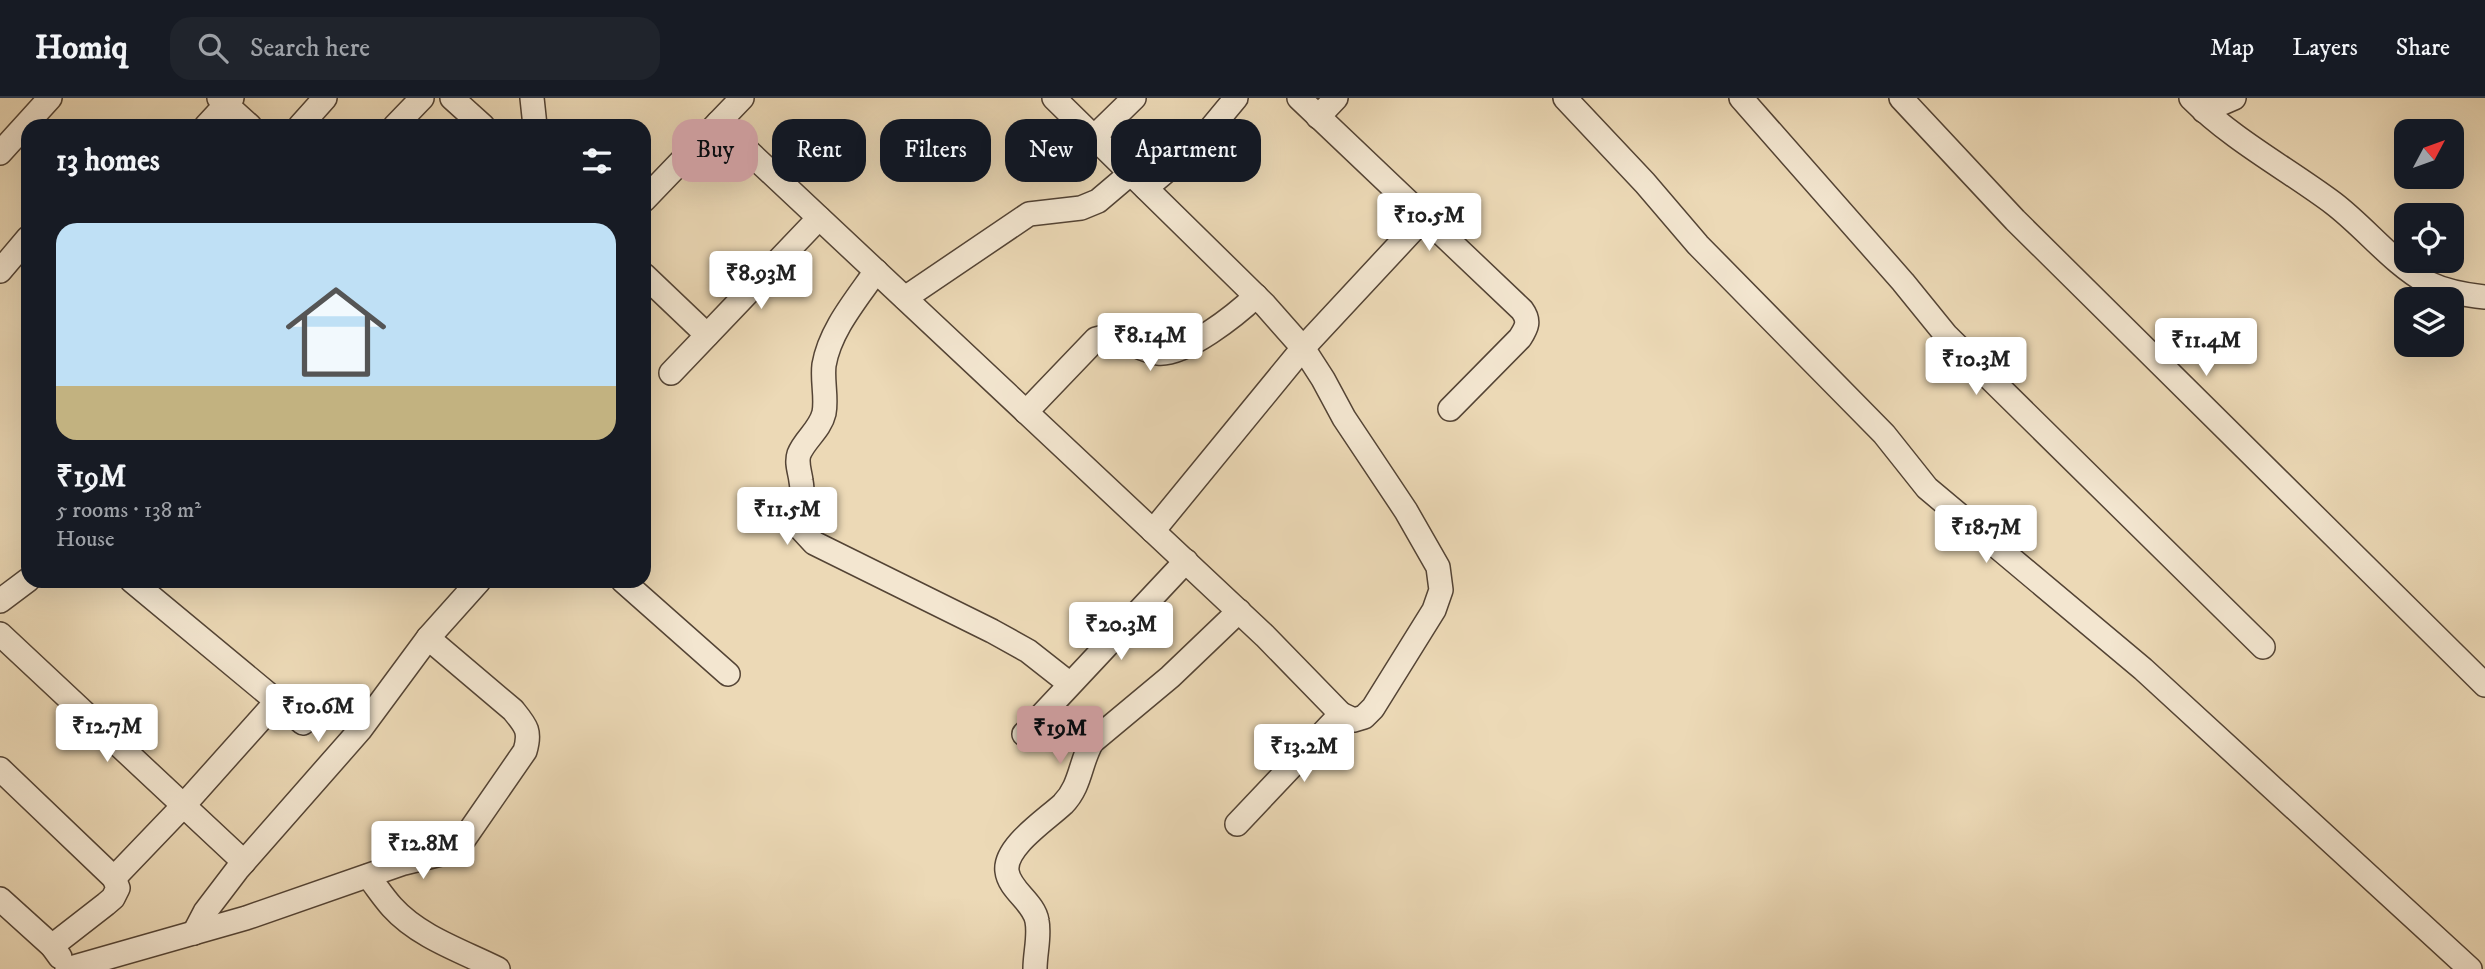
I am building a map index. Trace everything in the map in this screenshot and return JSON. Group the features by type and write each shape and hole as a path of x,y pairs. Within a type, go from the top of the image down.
{"street":[{"path":"39,119 50,98"},
{"path":"306,119 325,98"},
{"path":"402,119 422,98"},
{"path":"452,98 475,119"},
{"path":"532,98 534,119"},
{"path":"722,119 742,98"},
{"path":"1055,98 1076,119"},
{"path":"1097,134 1134,98"},
{"path":"1219,119 1236,98"},
{"path":"1298,98 1522,310 1527,318 1527,328 1520,338 1450,409"},
{"path":"1318,117 1336,98"},
{"path":"1565,98 1645,183 1698,245 1884,434 1927,488 2143,669 2470,969"},
{"path":"1741,98 1903,282 1946,335 2263,646"},
{"path":"1901,98 2015,220 2485,685"},
{"path":"2197,105 2234,98"},
{"path":"211,119 226,100 244,119"},
{"path":"2197,105 2253,149 2333,203 2427,282 2452,293 2485,298"},
{"path":"0,153 21,135"},
{"path":"1097,140 1111,154"},
{"path":"758,161 1239,611 1341,714 1354,720 1364,717 1373,708 1434,610 1441,590 1438,567 1406,511 1344,418 1303,348 1256,296 1139,182"},
{"path":"651,193 672,171"},
{"path":"905,298 1029,214 1081,208 1136,182"},
{"path":"671,373 819,218"},
{"path":"1153,531 1303,348 1424,218"},
{"path":"0,271 21,246"},
{"path":"876,271 840,324 829,346 824,367 825,408 822,419 798,458 803,495 802,529 814,543 1028,651 1070,684"},
{"path":"651,282 707,335"},
{"path":"1026,412 1096,339 1106,335 1152,351 1170,352 1225,323 1256,296"},
{"path":"1024,734 1186,561"},
{"path":"0,601 21,585"},
{"path":"140,588 303,723"},
{"path":"194,933 205,912 244,862 359,730 428,638 473,588"},
{"path":"631,588 728,674"},
{"path":"1035,969 1037,920 1007,875 1007,862 1012,850 1066,801 1075,788 1083,756 1092,742 1161,685 1239,611"},
{"path":"0,634 244,862"},
{"path":"0,898 52,946 66,969 246,918 404,863 449,852 460,845 525,751 529,737 525,724 513,710 428,638"},
{"path":"114,878 277,701"},
{"path":"1237,824 1341,714"},
{"path":"0,769 114,878 118,888 113,898 52,946"},
{"path":"368,876 393,908 412,924 430,936 498,969"},
{"path":"107,956 131,969"}]}
